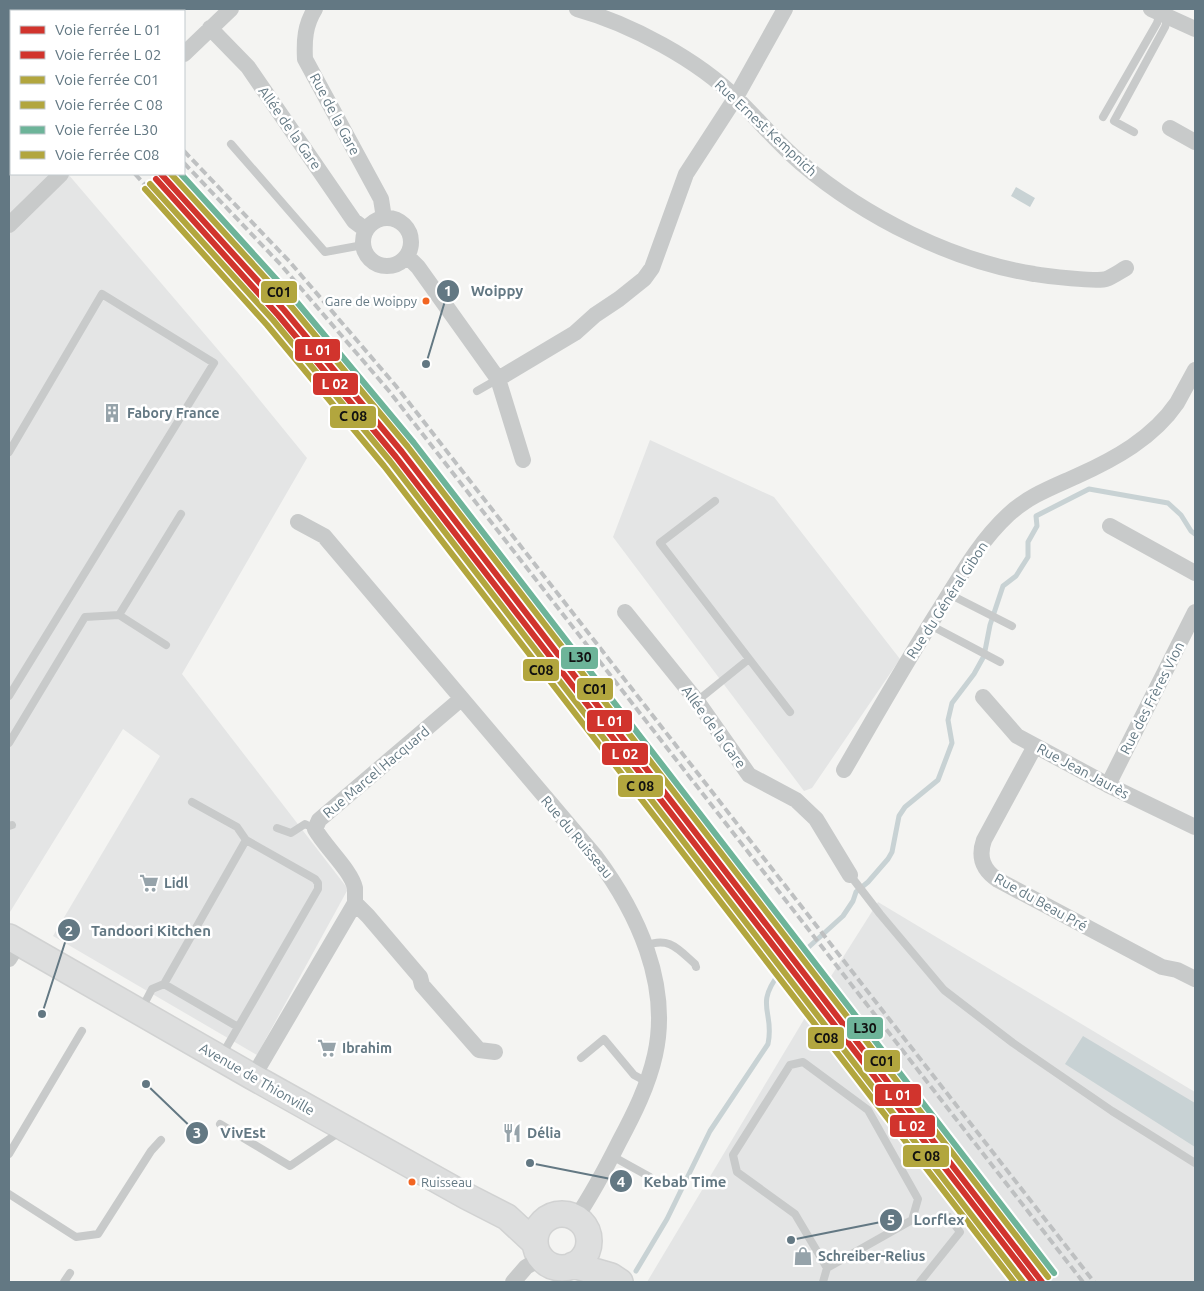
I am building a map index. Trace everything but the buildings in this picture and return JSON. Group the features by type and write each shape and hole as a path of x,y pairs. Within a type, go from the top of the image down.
{"main road":[{"name":"Avenue de Thionville","path":"12,946 139,1012 466,1196 507,1217 540,1241"},
{"path":"558,1214 566,1214 576,1218 587,1231 588,1244 584,1257 573,1265 563,1268 555,1267 540,1241 558,1214"},
{"path":"588,1244 616,1279"},
{"path":"573,1265 616,1279"}],"street":[{"path":"185,53 231,9"},
{"name":"Rue de la Gare","path":"315,9 308,20 304,39 305,58 381,198 384,218"},
{"name":"Rue Ernest Kempnich","path":"577,9 618,22 694,64 736,97 801,164 875,214 928,242 987,264 1043,276 1104,280 1126,268"},
{"path":"498,379 575,333 594,315 619,299 644,279 652,268 686,174 736,97 785,9"},
{"path":"1160,13 1195,29"},
{"name":"Allée de la Gare","path":"210,28 248,67 365,238"},
{"path":"1170,128 1195,142"},
{"path":"9,225 60,175"},
{"path":"384,218 399,220 409,231 411,245 407,256 390,266 381,265 368,257 365,238 377,220 384,218"},
{"path":"407,256 418,267 498,379 523,460"},
{"name":"Rue du Général Gibon","path":"844,770 949,594 986,540 1008,515 1029,498 1106,462 1134,446 1159,424 1176,404 1195,370"},
{"name":"Rue du Ruisseau","path":"298,522 324,536 596,858 614,881 629,908 646,946 656,983 659,1018 655,1053 641,1100 612,1156 576,1218"},
{"path":"1110,526 1195,573"},
{"name":"Allée de la Gare","path":"624,612 697,701 749,775 796,800 816,819 857,884"},
{"name":"Rue des Frères Vion","path":"1108,785 1195,612"},
{"name":"Rue Jean Jaurès","path":"983,697 1018,736 1108,785 1195,827"},
{"name":"Rue Marcel Hacquard","path":"356,903 354,886 349,874 322,841 315,829 319,820 462,700"},
{"name":"Rue du Beau Pré","path":"1035,746 984,840 981,855 986,869 998,880 1162,967 1177,970 1195,979"},
{"path":"253,1077 356,903 420,977 422,985 479,1050 494,1052"},
{"path":"514,1282 526,1267 540,1241"}],"lane":[{"path":"1103,117 1157,22 1160,13"},
{"path":"1134,132 1114,121 1164,27 1160,13"},
{"path":"231,144 325,252 365,238"},
{"path":"9,452 102,294 214,363 9,696"},
{"path":"478,391 498,379"},
{"path":"715,501 660,542 790,712"},
{"path":"119,615 182,514"},
{"path":"949,594 1012,626"},
{"path":"9,743 85,617 119,615 166,645"},
{"path":"930,625 1000,662"},
{"path":"697,701 749,659"},
{"path":"192,802 237,828 246,840 315,878 318,883 318,889 220,1058"},
{"path":"277,828 291,833 305,824 315,829"},
{"path":"139,1012 152,989 164,984 246,840"},
{"path":"857,884 944,990 1012,1044 1112,1111 1195,1163"},
{"path":"646,946 655,942 667,942 676,946 696,967"},
{"path":"164,984 238,1027"},
{"path":"9,1154 82,1031"},
{"path":"581,1058 605,1036 634,1075 647,1082"},
{"path":"823,1282 827,1268 912,1220 918,1199 868,1110 804,1062 790,1065 732,1155 737,1172 796,1214 827,1268"},
{"path":"220,1124 290,1166 345,1128"},
{"path":"9,1194 76,1238 98,1234 151,1151 162,1140"},
{"path":"612,1156 650,1177"},
{"path":"920,1282 960,1232 949,1217"},
{"path":"64,1282 70,1273"}],"shaded area":[{"path":"9,111 10,175 69,175 237,372 307,458 182,674 348,889 257,1055 53,936 160,756 123,729 9,912"},
{"path":"1016,187 1035,198 1030,207 1011,196"},
{"path":"650,440 774,497 900,659 812,788 804,791 613,537"},
{"path":"878,902 1195,1092 1195,1282 647,1282 809,1011"},
{"path":"1083,1036 1195,1103 1195,1147 1065,1064"}],"waterway":[{"path":"636,1271 667,1219 710,1131 768,1044 769,1024 766,1002 772,985 779,974 843,916 853,901 856,892 868,882 892,852 899,816 905,807 938,780 952,743 948,720 952,703 974,674 984,656 990,625 1003,586 1016,576 1028,557 1028,542 1037,526 1036,516 1089,489 1168,503 1181,515 1195,534"}],"railway":[{"path":"185,152 289,261 396,386 1094,1282"},
{"path":"185,164 281,265 389,391 1083,1282"},
{"path":"136,175 205,250 332,401 688,860 713,891 754,932 781,963 858,1066 908,1127 1027,1282"}],"transit line":[{"path":"162,175 284,310 402,452 1042,1282"},
{"path":"156,179 278,315 396,457 1033,1282"},
{"path":"150,184 273,320 390,461 1023,1282"}],"rail line":[{"name":"C01","path":"172,175 290,305 408,447 1048,1277"},
{"name":"L30","path":"182,175 296,301 414,443 1054,1273"},
{"name":"C08","path":"145,189 267,325 384,466 1014,1282"}],"place":[{"name":"Gare de Woippy","path":"426,301"},
{"name":"Woippy","path":"426,364"},
{"name":"Fabory France","path":"112,413"},
{"name":"Lidl","path":"149,883"},
{"name":"Tandoori Kitchen","path":"42,1014"},
{"name":"Ibrahim","path":"327,1048"},
{"name":"VivEst","path":"146,1084"},
{"name":"Délia","path":"512,1133"},
{"name":"Kebab Time","path":"530,1163"},
{"name":"Ruisseau","path":"412,1182"},
{"name":"Lorflex","path":"791,1240"},
{"name":"Schreiber-Relius","path":"803,1256"}]}
